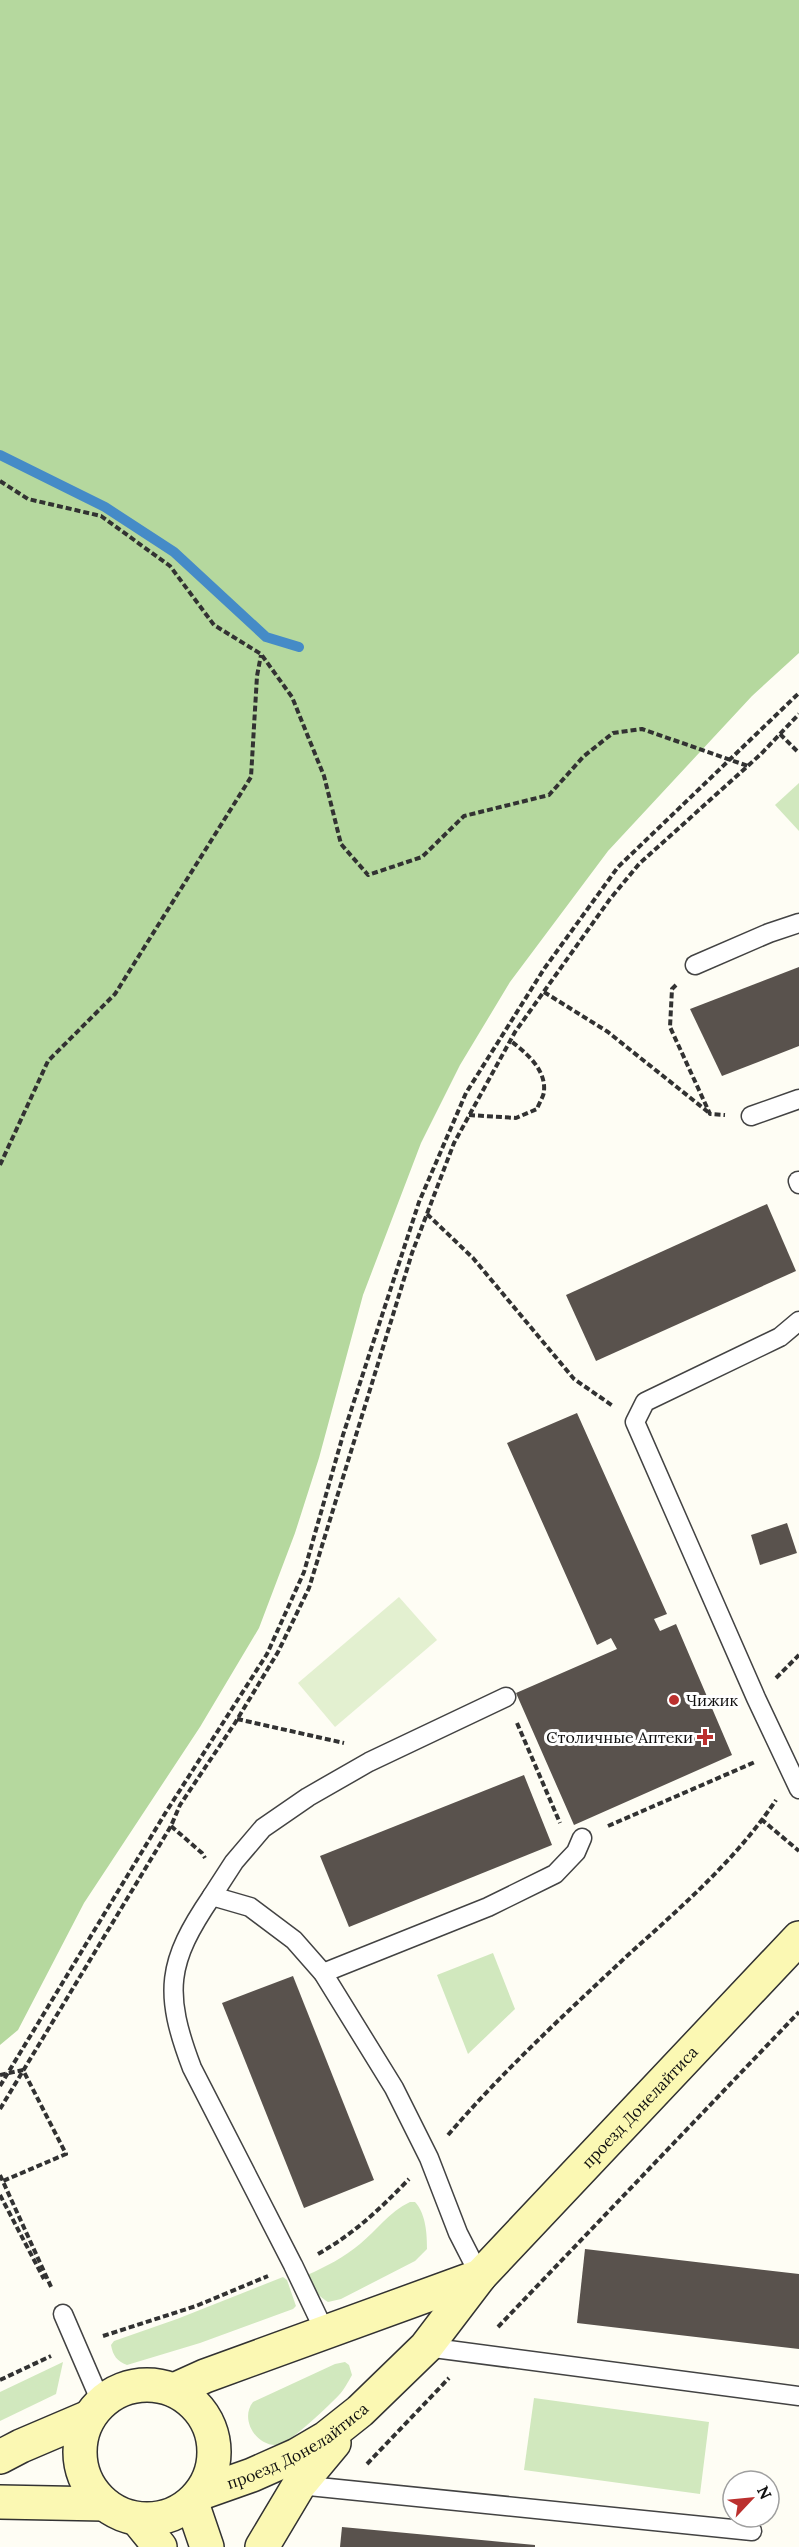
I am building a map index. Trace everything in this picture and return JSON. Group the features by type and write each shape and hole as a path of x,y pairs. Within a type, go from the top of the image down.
{"street":[{"name":"проезд Донелайтиса","path":"138,2520 158,2519 176,2514 196,2498 297,2455 326,2438 360,2411 426,2347 480,2276 799,1938"},
{"name":"проезд Донелайтиса","path":"174,2390 480,2276"},
{"name":"проезд Донелайтиса","path":"0,2457 95,2410 117,2391 135,2385 155,2385 174,2390 189,2399 201,2411 210,2427 214,2443 212,2470 196,2498"},
{"path":"95,2410 81,2435 79,2454 82,2473 90,2490 104,2504 120,2514 138,2520 160,2547"},
{"path":"262,2547 299,2485 360,2411"},
{"path":"196,2498 207,2547"},
{"path":"0,2502 104,2504"}],"lane":[{"path":"695,965 769,933 799,923"},
{"path":"751,1116 799,1099"},
{"path":"795,1782 635,1422 645,1402 780,1337 799,1321"},
{"path":"325,2332 294,2265 192,2067 179,2034 173,2007 177,1957 193,1924 234,1862 263,1828 308,1797 390,1753 506,1698"},
{"path":"323,1973 488,1907 555,1874 574,1855 582,1838"},
{"path":"212,1896 250,1907 294,1940 323,1973 394,2088 429,2158 458,2233 480,2276"},
{"path":"63,2314 77,2344 95,2410"},
{"path":"426,2347 799,2396"},
{"path":"299,2485 752,2531"}],"path":[{"path":"0,481 28,499 101,516 170,566 214,625 261,654 292,697 324,776 340,844 368,875 422,858 464,816 549,795 584,756 613,733 642,729 748,766"},
{"path":"0,1165 48,1061 115,994 251,777 257,676 261,654"},
{"path":"0,2086 166,1812 267,1654 304,1572 344,1435 419,1202 466,1093 544,969 618,867 799,693"},
{"path":"0,2109 171,1826 180,1805 278,1652 309,1588 412,1253 454,1143 511,1041 610,899 639,864 748,766 799,714"},
{"path":"780,734 799,753"},
{"path":"695,965 672,989 670,1027 710,1114"},
{"path":"544,992 608,1032 710,1114 751,1116"},
{"path":"470,1115 516,1118 537,1108 544,1091 540,1071 526,1053 511,1041"},
{"path":"427,1214 472,1258 574,1379 635,1422"},
{"path":"506,1698 574,1855"},
{"path":"237,1719 390,1753"},
{"path":"582,1838 780,1751"},
{"path":"0,2380 77,2344 196,2306 303,2263 341,2241 372,2217 429,2158 472,2108 532,2047 717,1874 761,1819 795,1782"},
{"path":"761,1819 799,1851"},
{"path":"171,1826 202,1853 214,1876 212,1896"},
{"path":"343,2489 799,2012"},
{"path":"0,2075 24,2070"},
{"path":"3,2181 66,2154 24,2070"},
{"path":"0,2175 63,2314"},
{"path":"0,2195 63,2314"}],"green space":[{"path":"0,0 799,0 799,653 752,696 608,851 510,982 460,1065 421,1143 363,1295 319,1458 295,1533 259,1628 200,1727 84,1903 18,2030 0,2045"},
{"path":"799,783 799,831 775,805"},
{"path":"399,1597 437,1640 335,1727 298,1683"},
{"path":"493,1953 515,2009 468,2054 437,1975"},
{"path":"410,2202 415,2202 422,2212 427,2237 427,2249 415,2261 341,2299 328,2302 314,2291 307,2275 348,2253 396,2211"},
{"path":"283,2277 287,2280 296,2306 293,2309 200,2343 127,2365 118,2360 113,2352 111,2345 114,2341"},
{"path":"63,2362 56,2394 0,2421 0,2392"},
{"path":"345,2362 349,2365 352,2375 343,2391 320,2414 282,2444 274,2445 259,2439 248,2418 253,2402 335,2364"},
{"path":"534,2398 709,2422 700,2494 524,2470"}],"building":[{"path":"799,967 799,1046 722,1076 690,1009"},
{"path":"767,1204 796,1271 596,1361 566,1295"},
{"path":"577,1413 667,1614 654,1619 660,1631 676,1624 732,1755 574,1825 516,1693 617,1649 611,1638 597,1645 507,1443"},
{"path":"787,1523 797,1553 760,1565 751,1535"},
{"path":"524,1775 552,1845 349,1927 320,1856"},
{"path":"293,1976 374,2180 304,2208 222,2003"},
{"path":"585,2249 799,2274 799,2349 577,2323"},
{"path":"342,2527 535,2545 535,2547 340,2547"}],"waterway":[{"path":"0,455 105,507 174,552 266,637 299,647"}],"place":[{"name":"Чижик","path":"674,1700"},
{"name":"Столичные Аптеки","path":"705,1737"}]}
